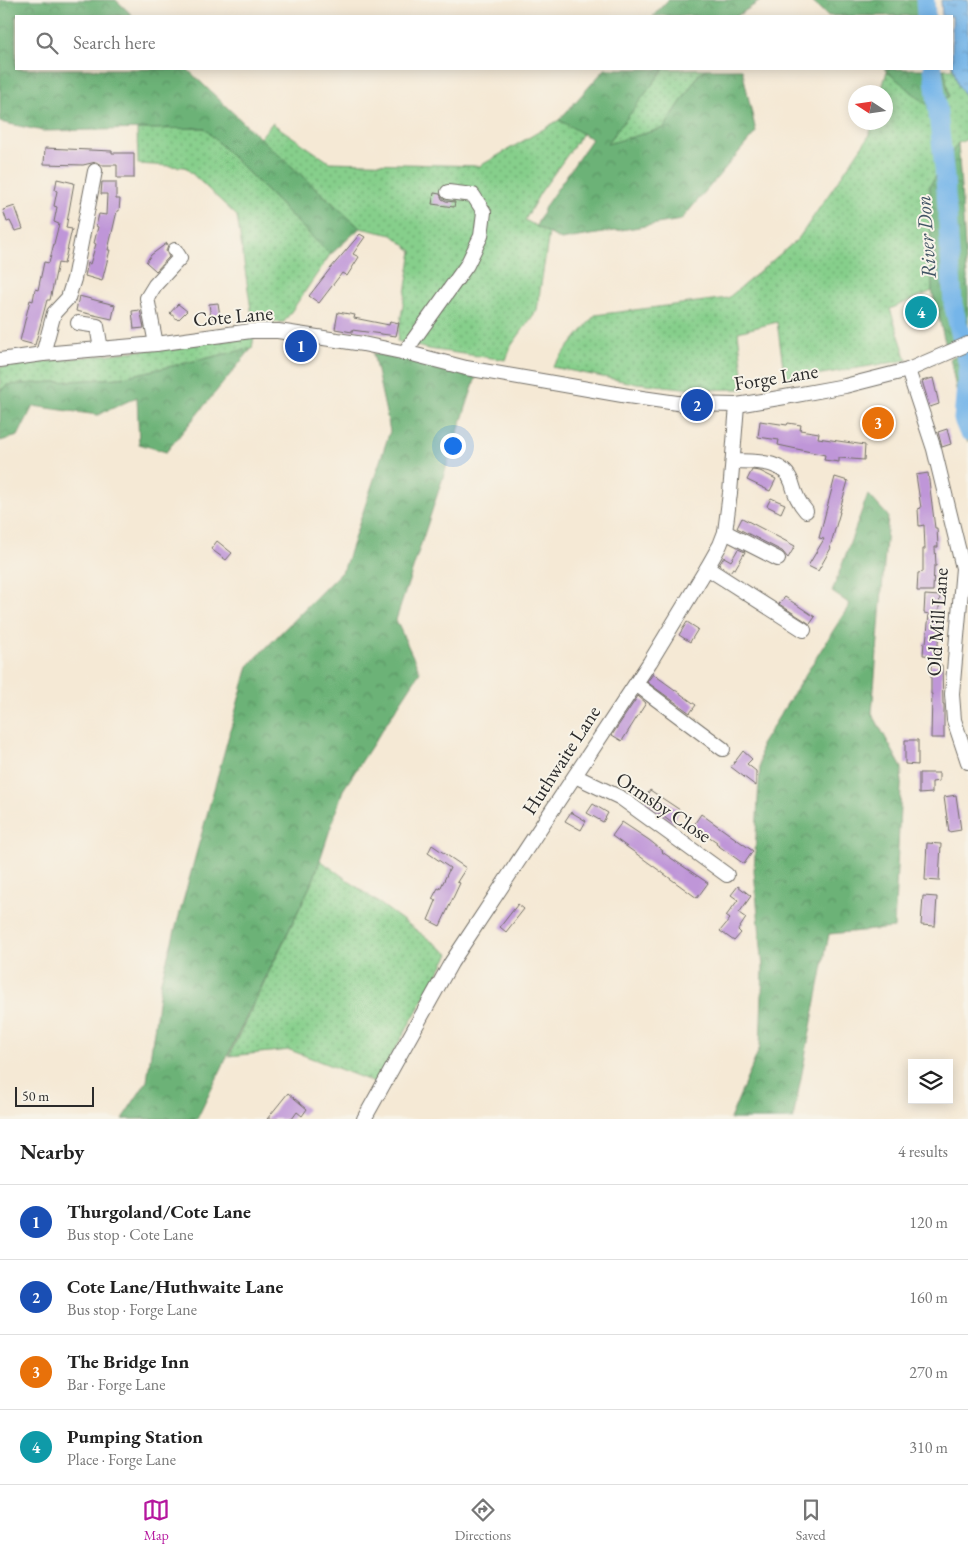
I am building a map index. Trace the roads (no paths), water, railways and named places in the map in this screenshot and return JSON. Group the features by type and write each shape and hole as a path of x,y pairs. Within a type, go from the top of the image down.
{"street":[{"path":"43,354 54,314 68,298 74,279 94,172"},
{"path":"404,353 467,265 481,236 484,212 474,195 448,192"},
{"path":"156,344 147,298 155,285 180,258 175,250"},
{"path":"78,323 103,328 101,349"},
{"name":"Cote Lane","path":"0,360 251,332 278,331 363,344 466,368"},
{"name":"Forge Lane","path":"466,368 684,404 737,405 828,389 908,370 968,344"},
{"name":"Old Mill Lane","path":"908,370 934,449 963,568 952,694 954,720 968,762"},
{"name":"Huthwaite Lane","path":"364,1119 451,963 636,684 720,545 725,532 730,493 737,405"},
{"path":"733,460 779,466 788,475 798,500 808,512"},
{"path":"725,532 778,559"},
{"path":"707,568 804,630"},
{"path":"636,684 724,749"},
{"name":"Ormsby Close","path":"575,776 621,798 727,875"}],"water":[{"path":"941,0 968,0 968,100 958,85 953,67 953,15 942,15"}],"waterway":[{"name":"River Don","path":"925,0 926,15"},
{"name":"River Don","path":"933,70 945,177 953,304 968,365 963,419 968,431"}],"place":[{"name":"Pumping Station","path":"921,312"},
{"name":"Thurgoland/Cote Lane","path":"301,346"},
{"name":"Cote Lane/Huthwaite Lane","path":"697,405"},
{"name":"The Bridge Inn","path":"878,423"}]}
